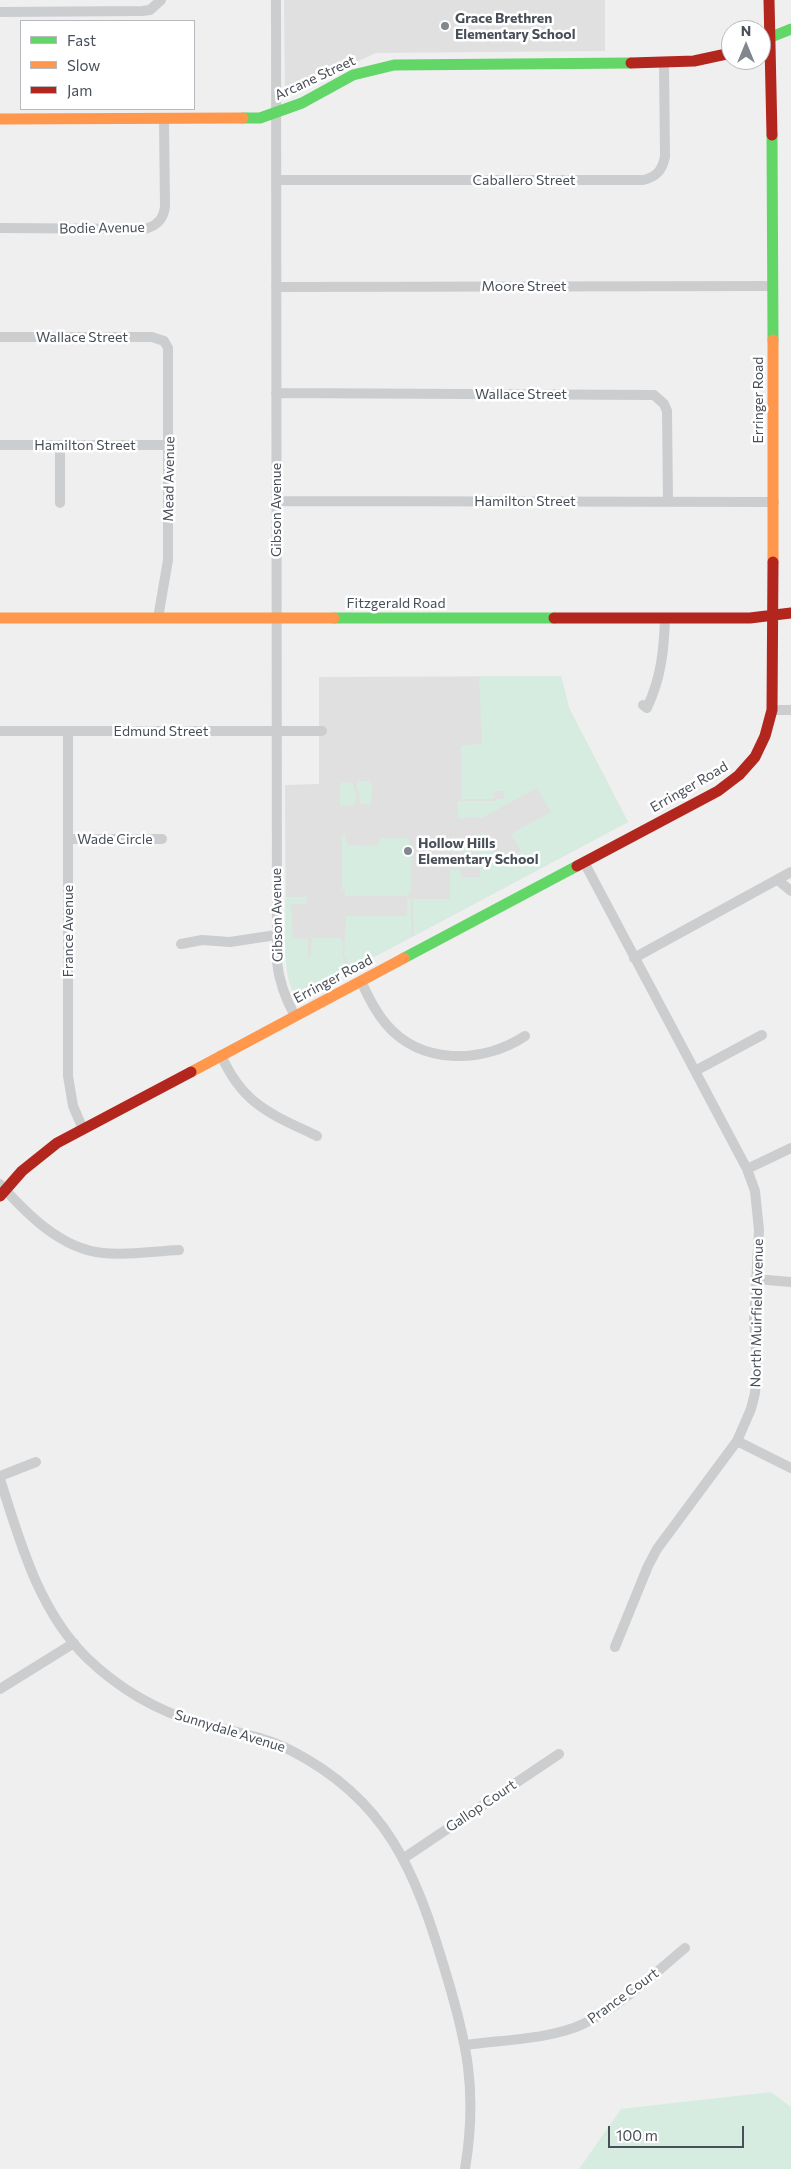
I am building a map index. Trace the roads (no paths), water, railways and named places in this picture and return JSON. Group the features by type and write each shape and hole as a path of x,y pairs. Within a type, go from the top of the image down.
{"street":[{"path":"0,12 142,11 150,10 160,0"},
{"name":"Gibson Avenue","path":"276,0 276,935 279,980 286,1000 295,1016"},
{"name":"Erringer Road","path":"767,20 769,0"},
{"path":"771,37 791,29"},
{"name":"Arcane Street","path":"0,119 164,120 260,118 302,103 353,76 394,65 664,64 694,61 721,55"},
{"name":"Caballero Street","path":"276,180 643,180 651,178 663,166 665,157 664,64"},
{"name":"Erringer Road","path":"2,1190 38,1156 83,1129 735,780 750,766 761,749 769,730 772,710 774,502 773,286 767,70"},
{"name":"Bodie Avenue","path":"0,228 146,229 153,227 160,222 164,215 165,207 164,120"},
{"name":"Moore Street","path":"276,286 773,286"},
{"name":"Wallace Street","path":"0,337 152,337 164,341"},
{"name":"Mead Avenue","path":"158,618 168,560 169,357 168,348 164,341"},
{"name":"Wallace Street","path":"276,393 654,396 660,399 667,411 668,501"},
{"name":"Hamilton Street","path":"0,445 169,445"},
{"path":"60,445 60,503"},
{"name":"Hamilton Street","path":"276,501 774,502"},
{"name":"Fitzgerald Road","path":"0,618 750,618 791,613"},
{"path":"643,706 647,708 656,690 662,669 665,618"},
{"path":"772,710 791,710"},
{"name":"Edmund Street","path":"0,731 322,731"},
{"name":"France Avenue","path":"68,731 68,1076 73,1106 83,1129"},
{"name":"Wade Circle","path":"68,840 162,840"},
{"name":"North Muirfield Avenue","path":"584,862 747,1169 755,1190 759,1213 754,1320 757,1363 755,1393 746,1424 736,1441 657,1549 648,1566 615,1647"},
{"path":"634,958 791,872"},
{"path":"779,880 791,891"},
{"path":"181,944 202,940 230,942 276,935"},
{"path":"361,981 372,1006 387,1025 408,1042 429,1052 455,1057 479,1056 502,1049 525,1036"},
{"path":"694,1071 762,1035"},
{"path":"222,1055 236,1083 254,1103 272,1115 317,1136"},
{"path":"747,1169 791,1148"},
{"path":"2,1190 50,1232 77,1247 104,1254 179,1250"},
{"path":"755,1279 791,1282"},
{"path":"736,1441 791,1468"},
{"path":"0,1477 36,1462"},
{"name":"Sunnydale Avenue","path":"0,1477 28,1564 40,1592 56,1619 85,1657 110,1678 160,1708 198,1722 261,1738 290,1750 318,1765 343,1784 366,1806 387,1831 404,1858 419,1889 466,2045 472,2106 465,2169"},
{"path":"0,1689 74,1643"},
{"name":"Gallop Court","path":"404,1858 559,1754"},
{"name":"Prance Court","path":"466,2045 554,2033 584,2024 607,2010 685,1948"}],"place":[{"name":"Grace Brethren Elementary School","path":"445,26"},
{"name":"Hollow Hills Elementary School","path":"408,851"}]}
